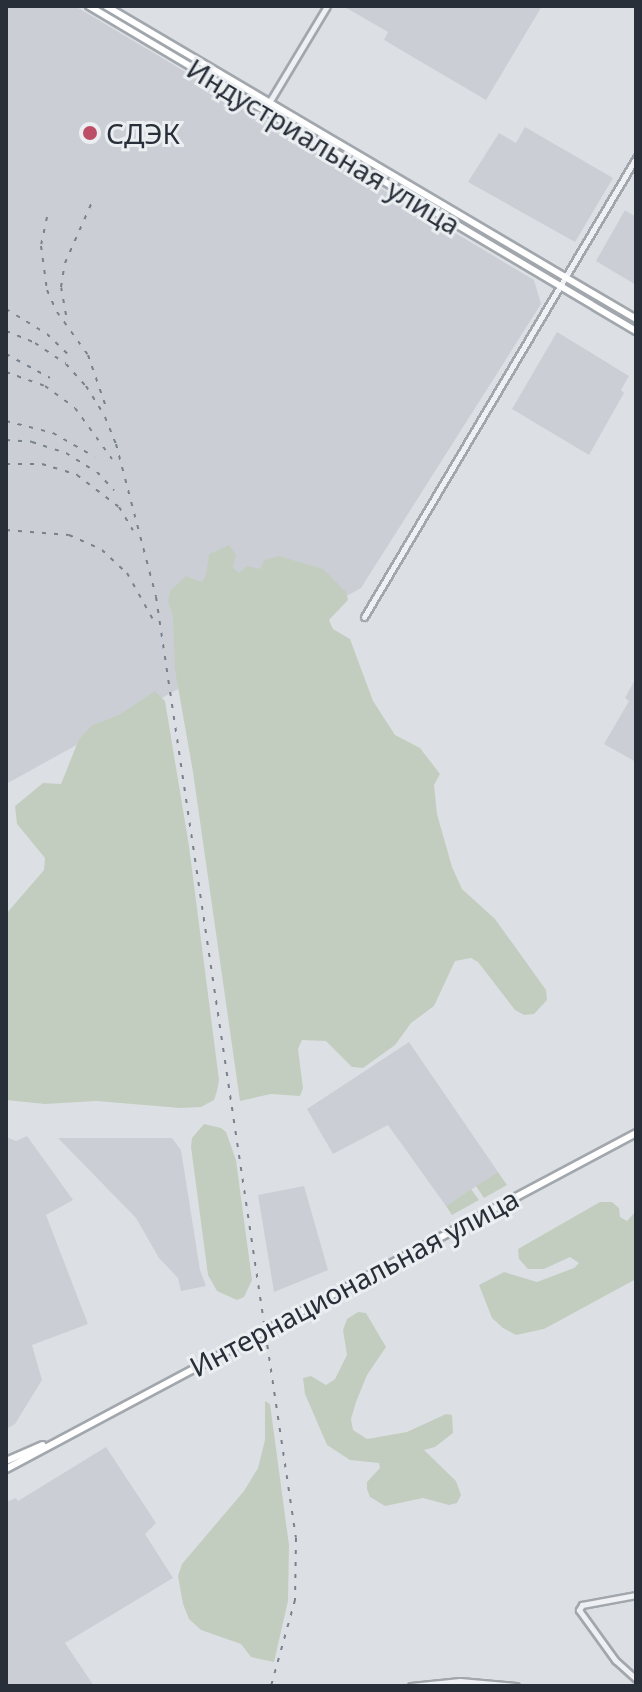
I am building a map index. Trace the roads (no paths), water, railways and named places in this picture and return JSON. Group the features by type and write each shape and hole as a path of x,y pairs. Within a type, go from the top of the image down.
{"main road":[{"name":"Индустриальная улица","path":"89,6 636,331"},
{"name":"Индустриальная улица","path":"106,6 636,319"},
{"name":"Интернациональная улица","path":"6,1469 636,1133"},
{"name":"Интернациональная улица","path":"6,1461 72,1432"}],"street":[{"path":"264,111 327,6"},
{"path":"364,617 636,158"},
{"path":"636,1595 582,1605 579,1610 615,1660 636,1679"},
{"path":"411,1686 460,1681 516,1686"}],"railway":[{"path":"66,315 61,287 65,263 92,202"},
{"path":"47,217 41,246 47,290 57,312 88,355 105,404"},
{"path":"6,309 47,334 71,357"},
{"path":"6,331 35,343 66,364 86,386 105,417 116,444 156,597 296,1538 295,1600 271,1686"},
{"path":"6,354 50,378"},
{"path":"6,372 45,386 75,408 112,459"},
{"path":"6,421 53,433 95,457"},
{"path":"6,440 32,442 66,453 97,472 114,490"},
{"path":"6,464 42,464 77,475 119,507 133,530"},
{"path":"6,530 69,535 102,550 127,573 155,623"}],"place":[{"name":"СДЭК","path":"90,133"}]}
